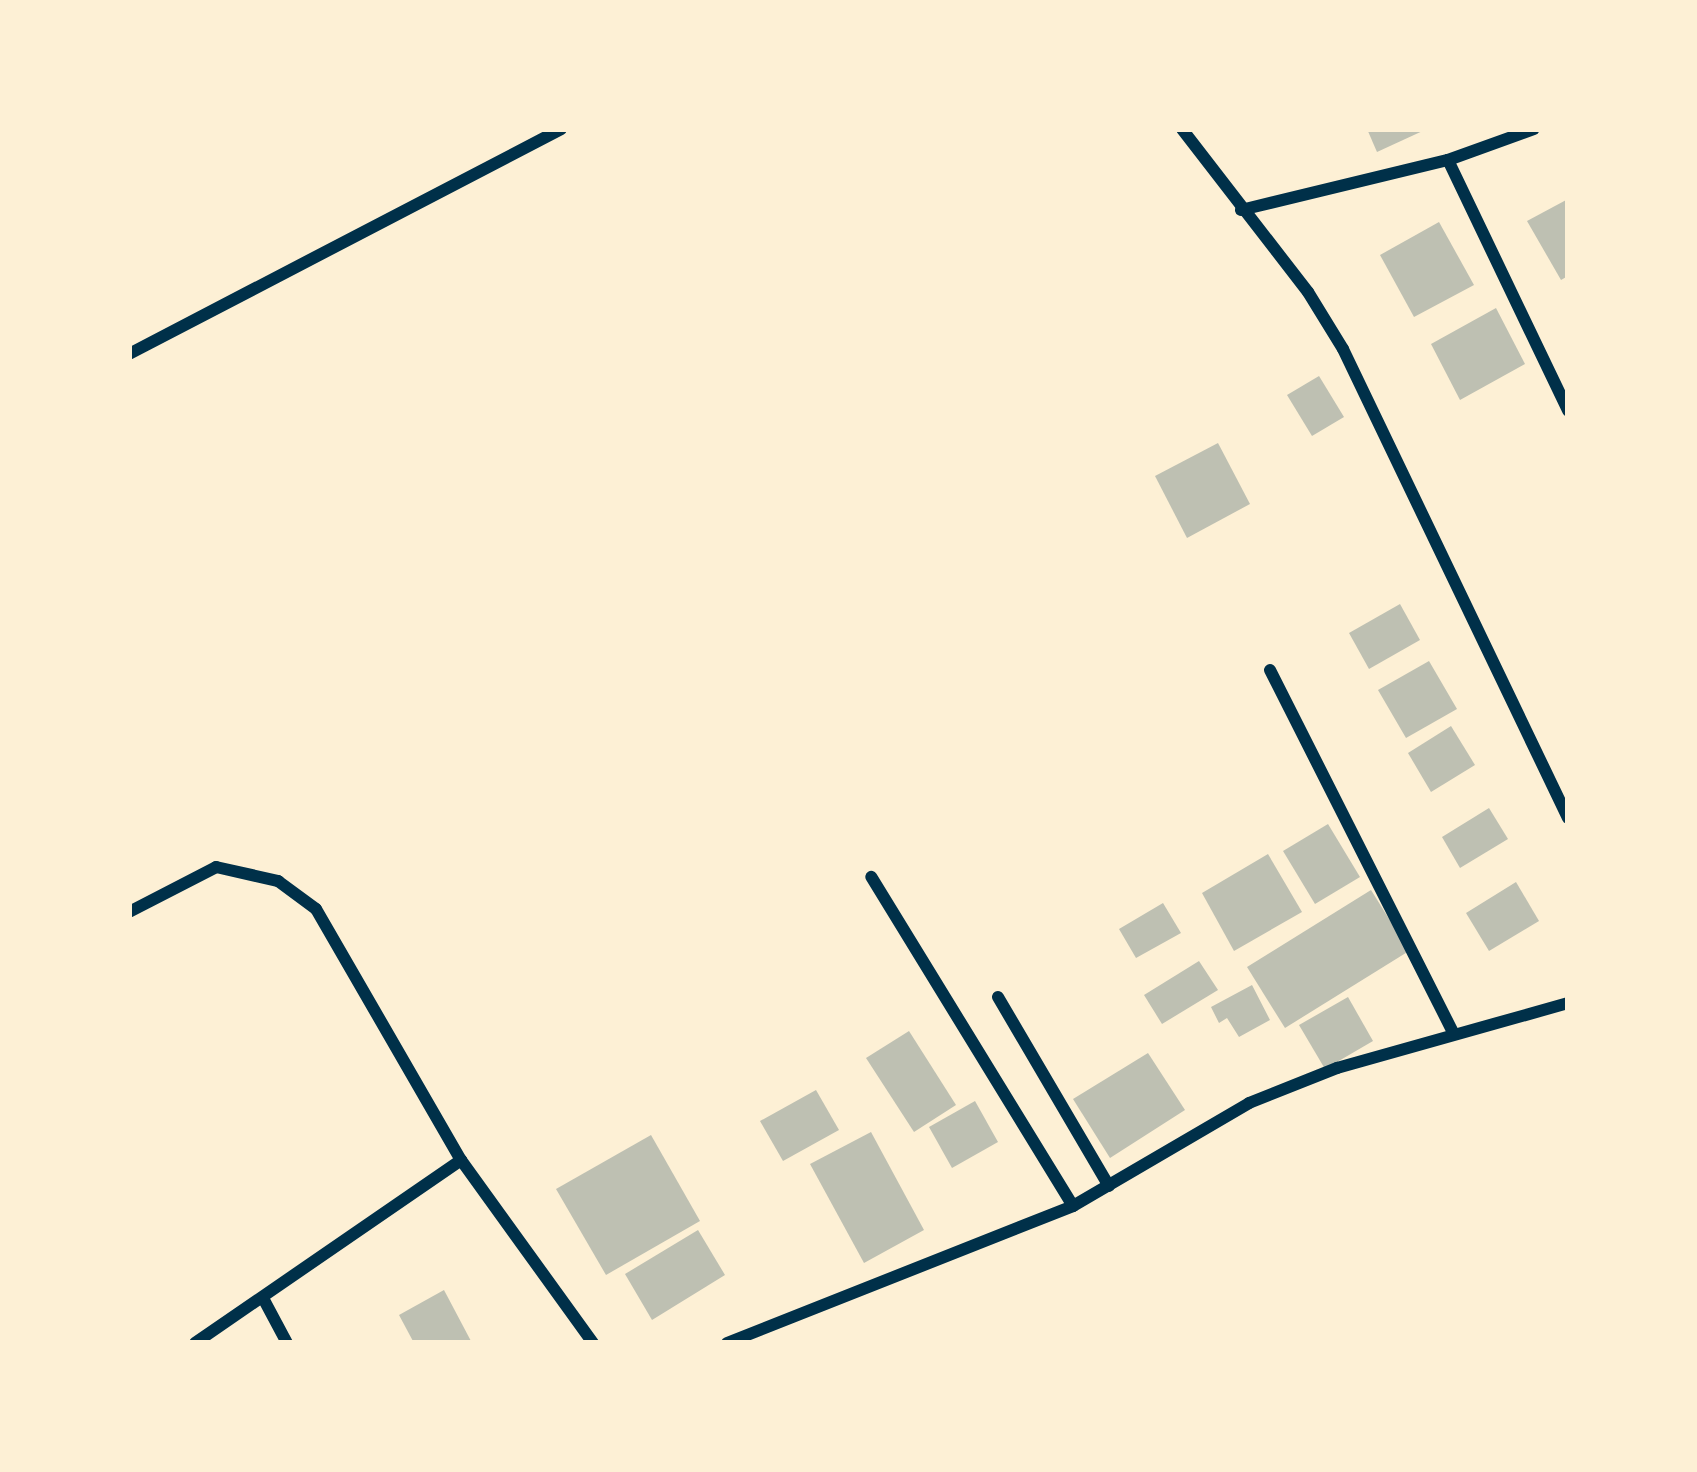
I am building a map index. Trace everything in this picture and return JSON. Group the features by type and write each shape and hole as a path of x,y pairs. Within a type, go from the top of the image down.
{"street":[{"path":"129,354 561,129"},
{"path":"1182,129 1308,292 1380,417 1568,818"},
{"path":"1241,210 1448,160 1534,129"},
{"path":"1448,160 1568,411"},
{"path":"1270,670 1454,1034"},
{"path":"129,913 216,867 278,881 316,909 461,1160 593,1343"},
{"path":"872,877 1073,1206"},
{"path":"998,997 1109,1186"},
{"path":"727,1343 1073,1206 1249,1103 1337,1068 1568,1003"},
{"path":"196,1343 461,1160"},
{"path":"263,1298 286,1343"}],"building":[{"path":"1367,129 1427,129 1377,152"},
{"path":"1568,199 1568,276 1561,280 1527,221"},
{"path":"1439,222 1474,285 1414,317 1380,255"},
{"path":"1496,308 1525,364 1460,400 1431,344"},
{"path":"1319,376 1344,417 1312,436 1287,395"},
{"path":"1218,443 1250,504 1187,538 1155,476"},
{"path":"1400,604 1420,640 1369,669 1349,633"},
{"path":"1429,661 1457,709 1406,738 1378,690"},
{"path":"1451,726 1475,765 1431,792 1408,753"},
{"path":"1489,808 1508,839 1460,868 1442,837"},
{"path":"1328,824 1360,877 1315,904 1283,851"},
{"path":"1268,854 1302,912 1234,951 1202,893"},
{"path":"1516,882 1539,921 1489,951 1466,913"},
{"path":"1371,890 1409,951 1285,1028 1247,967"},
{"path":"1163,903 1181,933 1136,958 1119,929"},
{"path":"1199,961 1218,990 1162,1024 1144,995"},
{"path":"1252,985 1270,1020 1239,1037 1227,1018 1219,1023 1211,1007"},
{"path":"1348,997 1373,1041 1325,1069 1299,1025"},
{"path":"909,1031 956,1105 914,1132 866,1058"},
{"path":"1148,1053 1185,1110 1110,1158 1073,1099"},
{"path":"816,1090 839,1130 783,1161 760,1121"},
{"path":"975,1101 998,1142 952,1168 929,1127"},
{"path":"871,1132 924,1230 864,1263 810,1164"},
{"path":"651,1135 700,1221 606,1275 556,1189"},
{"path":"698,1230 725,1275 652,1320 625,1274"},
{"path":"444,1290 472,1343 414,1343 399,1315"}]}
